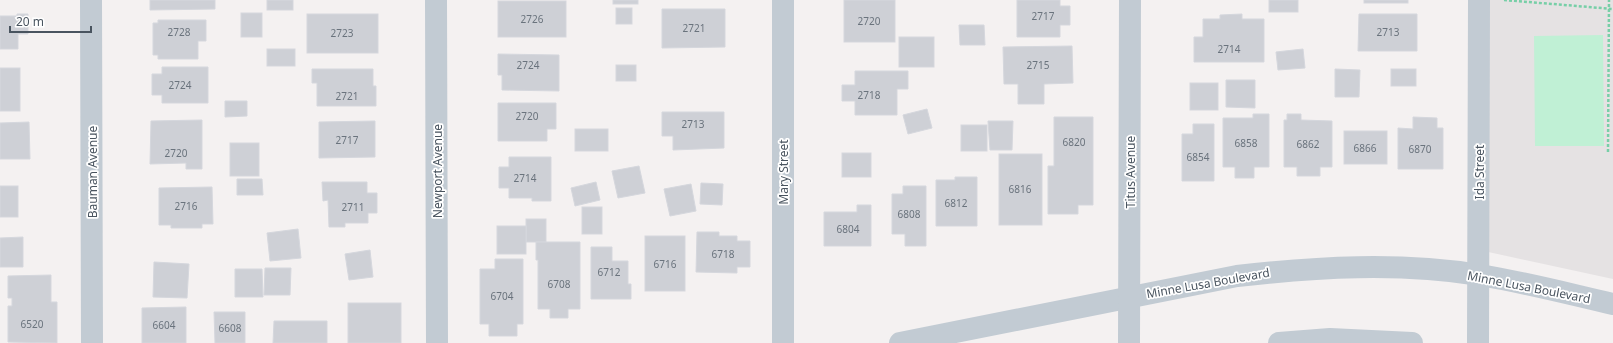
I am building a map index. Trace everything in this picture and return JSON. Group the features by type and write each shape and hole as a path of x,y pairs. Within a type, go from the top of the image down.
{"street":[{"name":"Bauman Avenue","path":"91,0 92,343"},
{"name":"Newport Avenue","path":"436,0 437,343"},
{"name":"Mary Street","path":"783,0 783,343"},
{"name":"Titus Avenue","path":"1129,343 1130,0"},
{"name":"Ida Street","path":"1478,343 1479,0"},
{"name":"Minne Lusa Boulevard","path":"900,343 1237,276 1289,270 1382,268 1422,269 1479,275 1613,304"},
{"path":"1279,343 1330,339 1412,343"}],"path":[{"path":"1503,0 1544,2 1613,9"},
{"path":"1608,152 1609,0"}],"shaded area":[{"path":"1479,0 1613,0 1613,279 1479,250"}],"green space":[{"path":"1603,35 1604,146 1535,146 1534,36"}],"building":[{"path":"150,0 215,0 215,9 150,10"},
{"path":"267,0 293,0 293,10 267,10"},
{"path":"613,0 638,0 638,4 613,4"},
{"path":"844,0 895,0 895,42 844,42"},
{"path":"1017,0 1060,0 1060,6 1070,6 1070,25 1060,25 1060,37 1017,37"},
{"path":"1269,0 1298,0 1298,12 1269,12"},
{"path":"1364,0 1408,0 1408,3 1364,3"},
{"path":"498,1 566,1 566,37 498,37"},
{"path":"616,8 632,8 632,24 616,24"},
{"path":"662,9 725,9 725,47 662,48"},
{"path":"241,13 262,13 262,37 241,37"},
{"path":"17,14 28,14 28,34 18,34 18,49 0,49 0,16 17,16"},
{"path":"307,14 378,14 378,53 307,53"},
{"path":"1242,14 1242,19 1264,19 1264,62 1194,62 1194,37 1203,37 1203,19 1220,19 1220,15"},
{"path":"1359,14 1417,14 1417,51 1358,51"},
{"path":"158,20 206,20 206,41 198,41 198,59 158,59 158,55 153,55 153,23 158,23"},
{"path":"959,25 984,25 985,45 960,45"},
{"path":"899,37 934,37 934,67 899,67"},
{"path":"1072,46 1073,83 1044,84 1044,104 1018,104 1018,84 1004,84 1003,47"},
{"path":"267,49 295,49 295,66 267,66"},
{"path":"1303,49 1305,68 1278,70 1276,52"},
{"path":"498,54 559,55 559,91 502,90 502,75 498,75"},
{"path":"616,65 636,65 636,81 616,81"},
{"path":"162,67 208,67 208,103 162,103 162,95 152,95 152,74 162,74"},
{"path":"0,68 20,68 20,111 0,111"},
{"path":"312,69 373,69 373,86 376,86 376,106 317,106 317,83 312,83"},
{"path":"1335,69 1360,70 1359,97 1335,97"},
{"path":"1391,69 1416,69 1416,86 1391,86"},
{"path":"855,71 908,71 908,89 897,89 897,115 855,115 855,101 842,101 842,85 855,85"},
{"path":"1226,80 1255,80 1255,108 1226,107"},
{"path":"1190,83 1218,83 1218,110 1190,110"},
{"path":"225,101 247,101 247,116 225,117"},
{"path":"498,103 556,103 556,129 547,129 547,141 498,141"},
{"path":"927,109 932,128 908,134 903,115"},
{"path":"662,112 724,112 724,148 673,150 673,136 662,136"},
{"path":"1253,114 1269,114 1269,167 1254,167 1254,178 1235,178 1235,167 1223,167 1223,118 1253,118"},
{"path":"1287,114 1301,114 1301,120 1332,121 1332,167 1320,167 1320,176 1297,176 1297,167 1284,167 1284,120 1287,120"},
{"path":"1054,117 1093,117 1093,205 1078,205 1078,214 1048,214 1048,166 1054,166"},
{"path":"1413,117 1437,118 1437,128 1443,128 1443,169 1398,169 1398,128 1413,129"},
{"path":"202,120 202,169 186,169 186,163 150,164 151,121"},
{"path":"375,121 375,157 319,158 319,122"},
{"path":"988,121 1013,121 1012,150 990,150"},
{"path":"29,122 30,159 0,159 0,123"},
{"path":"1193,124 1214,124 1214,181 1182,181 1182,134 1193,134"},
{"path":"961,125 987,125 987,151 961,151"},
{"path":"575,129 608,129 608,151 575,151"},
{"path":"1344,131 1387,131 1387,164 1344,164"},
{"path":"230,143 259,143 259,176 230,176"},
{"path":"842,153 871,153 871,177 842,177"},
{"path":"999,154 1042,154 1042,225 999,225"},
{"path":"509,157 551,157 551,201 532,201 532,198 509,198 509,188 499,188 499,167 509,167"},
{"path":"639,166 645,193 618,198 612,171"},
{"path":"955,177 977,177 977,226 936,226 936,180 955,180"},
{"path":"237,179 262,179 263,195 237,195"},
{"path":"322,182 367,182 367,193 377,193 377,213 368,213 368,223 345,223 345,227 329,227 328,200 323,201"},
{"path":"596,182 600,200 575,206 571,188"},
{"path":"701,183 723,184 722,205 700,204"},
{"path":"691,184 696,211 670,216 664,189"},
{"path":"0,186 18,186 18,217 0,217"},
{"path":"903,186 926,186 926,246 905,246 905,234 892,234 892,194 903,194"},
{"path":"212,187 213,224 202,224 202,228 171,228 171,225 159,225 159,188"},
{"path":"857,205 871,205 871,246 824,246 824,212 857,212"},
{"path":"582,207 602,207 602,234 582,234"},
{"path":"526,219 546,219 546,242 526,242"},
{"path":"497,226 526,226 526,254 497,254"},
{"path":"298,229 301,258 270,261 267,233"},
{"path":"697,232 719,232 719,236 737,236 737,241 750,241 750,267 737,267 737,273 696,272"},
{"path":"645,236 685,236 685,291 645,291"},
{"path":"23,237 23,267 0,267 0,238"},
{"path":"536,242 580,242 580,309 568,309 568,318 550,318 550,309 538,309 538,260 536,260"},
{"path":"591,247 612,247 612,261 628,261 628,284 631,284 631,299 591,299"},
{"path":"370,250 373,277 349,280 345,254"},
{"path":"495,259 523,259 523,324 517,324 517,336 489,336 489,324 480,324 480,269 495,269"},
{"path":"154,262 189,264 187,298 153,297"},
{"path":"265,268 291,268 290,295 264,295"},
{"path":"235,269 262,269 263,297 235,297"},
{"path":"51,275 51,302 57,302 57,343 8,342 8,306 12,306 12,298 8,298 8,276"},
{"path":"348,303 401,303 401,343 348,343"},
{"path":"186,307 186,343 142,343 142,308"},
{"path":"214,312 245,312 245,343 215,343"},
{"path":"274,321 327,321 327,343 273,343"}]}
